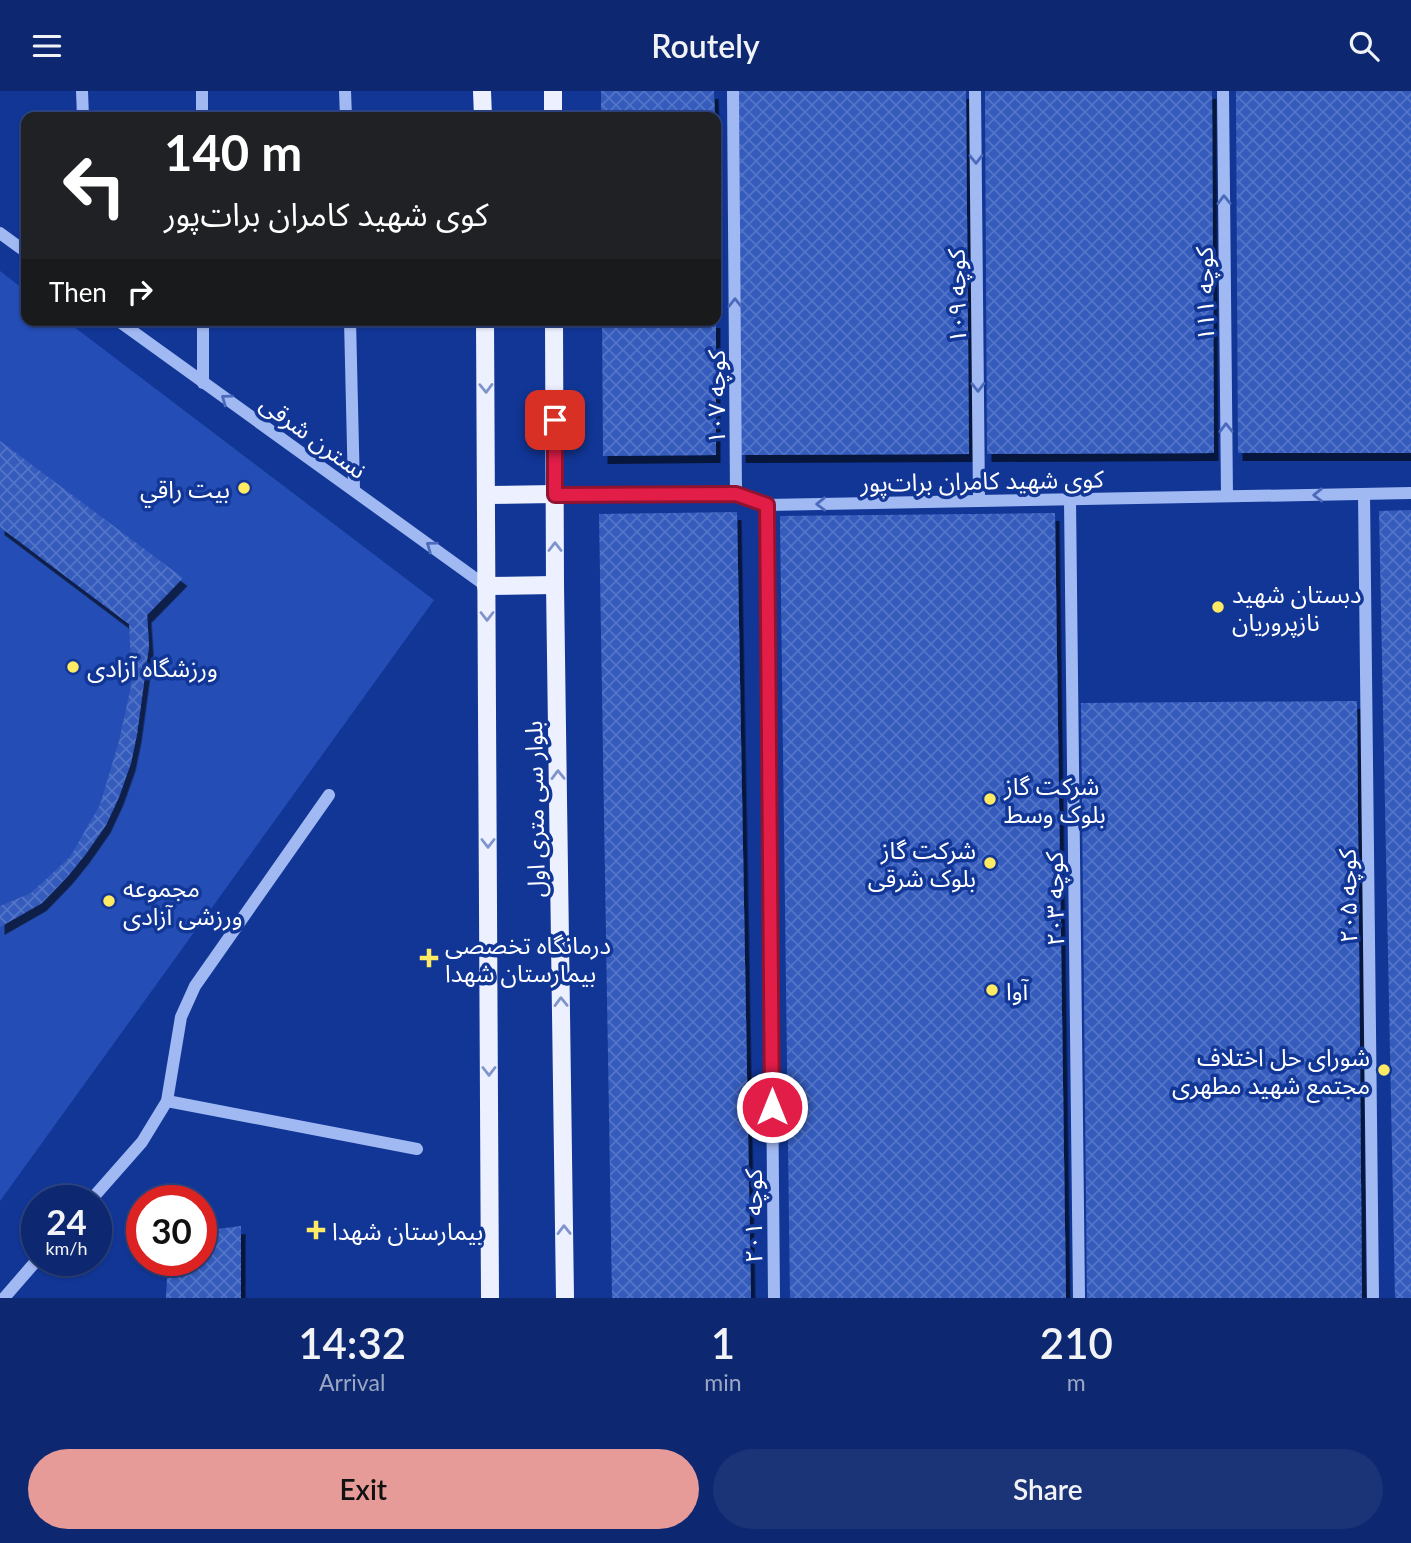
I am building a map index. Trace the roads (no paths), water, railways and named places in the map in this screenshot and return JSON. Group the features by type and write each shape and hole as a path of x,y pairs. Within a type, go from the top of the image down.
{"main road":[{"path":"482,91 483,112"},
{"path":"553,91 553,112"},
{"name":"بلوار سی متری اول","path":"485,326 489,1298"},
{"name":"بلوار سی متری اول","path":"554,326 565,1298"},
{"path":"487,495 555,495"},
{"path":"486,586 555,585"}],"street":[{"path":"82,91 83,112"},
{"path":"202,91 202,112"},
{"path":"345,91 346,112"},
{"name":"کوچه ۱۰۷","path":"733,91 736,494"},
{"name":"کوچه ۱۰۹","path":"975,91 979,501"},
{"name":"کوچه ۱۱۱","path":"1223,91 1227,496"},
{"path":"0,233 21,248"},
{"name":"نسترن شرقی","path":"125,326 486,586"},
{"path":"203,326 204,383"},
{"path":"350,326 354,491"},
{"name":"کوی شهید کامران برات‌پور","path":"555,495 736,494 767,505 1411,493"},
{"name":"کوچه ۲۰۵","path":"1364,494 1373,1298"},
{"name":"کوچه ۲۰۳","path":"1070,499 1079,1298"},
{"name":"کوچه ۲۰۱","path":"767,505 774,1298"},
{"path":"104,1185 142,1142 167,1101 181,1017 195,986 329,795"},
{"path":"167,1101 417,1149"},
{"path":"4,1298 23,1276"}],"place":[{"name":"بيت راقي","path":"244,488"},
{"name":"دبستان شهید نازپروریان","path":"1218,607"},
{"name":"ورزشگاه آزادی","path":"73,667"},
{"name":"شرکت گاز بلوک وسط","path":"990,799"},
{"name":"شرکت گاز بلوک شرقی","path":"990,863"},
{"name":"مجموعه ورزشی آزادی","path":"109,901"},
{"name":"درمانگاه تخصصی بیمارستان شهدا","path":"429,958"},
{"name":"آوا","path":"992,990"},
{"name":"شورای حل اختلاف مجتمع شهید مطهری","path":"1384,1070"},
{"name":"بیمارستان شهدا","path":"316,1230"}]}
